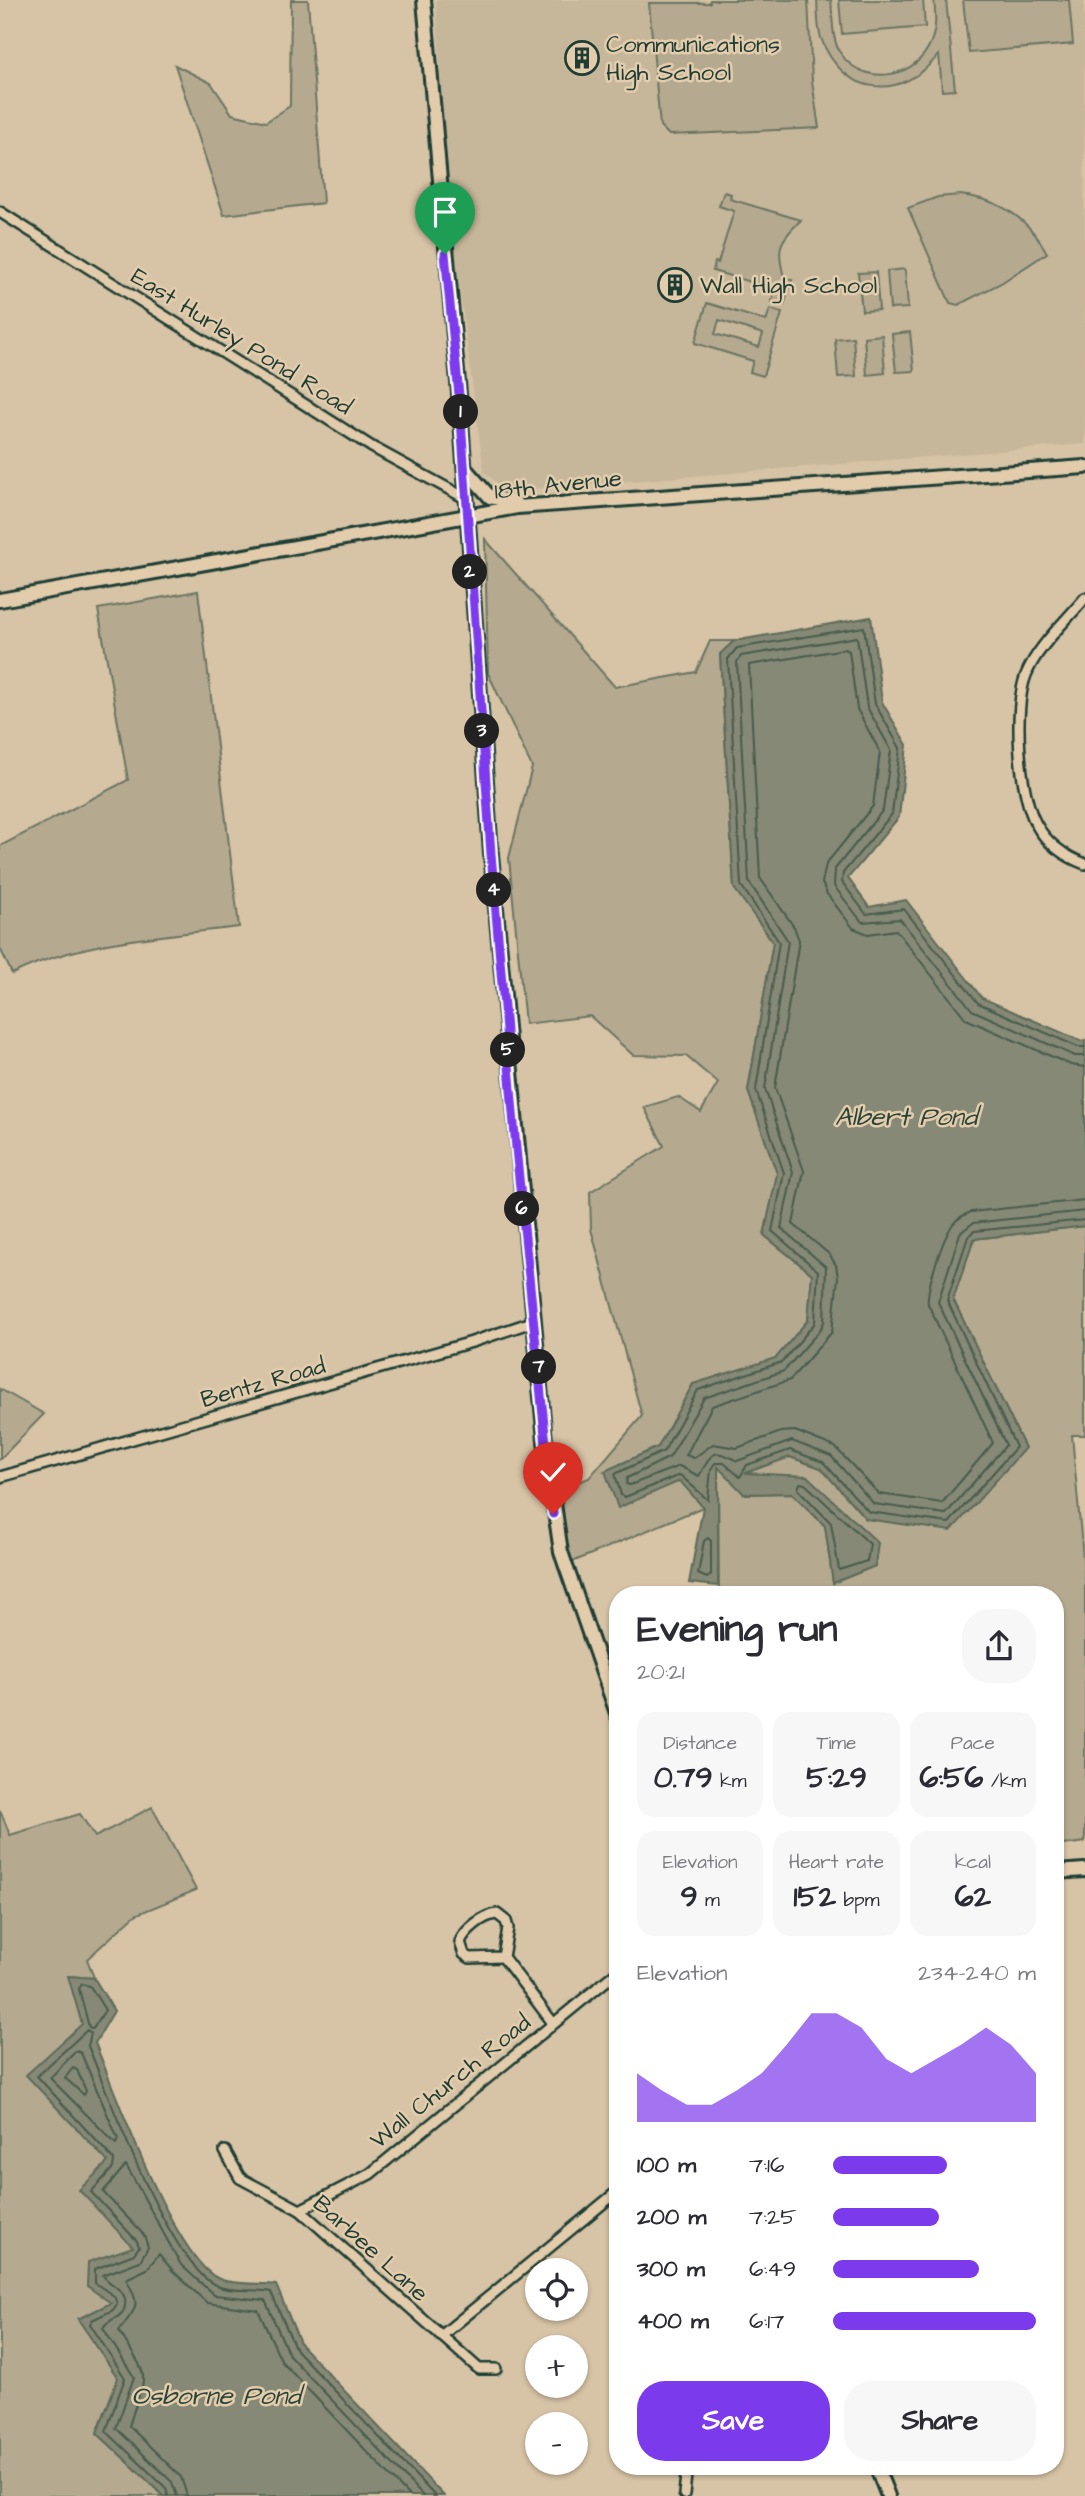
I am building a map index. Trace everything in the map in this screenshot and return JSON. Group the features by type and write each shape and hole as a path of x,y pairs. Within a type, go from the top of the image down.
{"street":[{"path":"424,0 465,468 466,516 516,1148 548,1468 561,1552 609,1690"},
{"name":"East Hurley Pond Road","path":"0,212 372,447 467,499"},
{"name":"18th Avenue","path":"0,600 466,516 564,502 1085,467"},
{"path":"465,468 482,491 502,501 564,502"},
{"path":"1085,598 1032,663 1022,685 1019,709 1024,778 1032,817 1051,844 1085,864"},
{"name":"Bentz Road","path":"0,1477 472,1342 535,1321"},
{"path":"1064,1871 1085,1870"},
{"path":"503,1957 470,1958 461,1950 463,1936 486,1917 502,1917 508,1928 503,1957 553,2023"},
{"name":"Wall Church Road","path":"300,2210 370,2174 609,1978"},
{"name":"Barbee Lane","path":"225,2151 240,2178 300,2210 479,2369 496,2369"},
{"path":"441,2336 609,2198"},
{"path":"684,2494 686,2475"},
{"path":"880,2475 888,2496"}],"shaded area":[{"path":"291,0 308,0 323,203 224,215 175,65 211,83 232,114 266,122 290,106"},
{"path":"436,0 1084,0 1085,444 507,491 484,472 449,208"},
{"path":"710,0 808,0 812,81 819,128 669,135 660,126 649,3 710,3"},
{"path":"817,0 831,0 836,42 841,54 850,64 861,71 886,75 910,67 920,59 933,36 934,0 946,0 955,90 942,91 939,54 924,70 891,86 858,82 831,58 821,38"},
{"path":"839,0 923,0 925,27 842,34"},
{"path":"963,0 1069,0 1073,44 969,53"},
{"path":"724,192 731,194 730,199 801,220 781,246 780,259 784,277 792,280 784,305 772,302 775,289 713,271 734,211 719,206"},
{"path":"960,195 988,201 1011,213 1031,230 1047,253 1001,283 958,305 950,303 908,208 938,197"},
{"path":"905,269 908,308 890,309 887,271"},
{"path":"876,272 879,310 862,311 858,273"},
{"path":"707,303 766,321 770,309 782,313 763,376 750,372 753,361 695,343","holes":["719,320 763,334 759,347 715,334"]},
{"path":"910,332 914,371 896,372 892,334"},
{"path":"882,335 885,373 867,375 864,337"},
{"path":"853,337 856,376 838,377 835,339"},
{"path":"485,539 615,687 696,672 710,641 734,641 720,655 734,888 773,942 748,1091 778,1174 764,1235 812,1274 808,1320 776,1358 693,1384 658,1447 605,1471 681,1481 703,1507 558,1568 543,1496 589,1478 642,1416 591,1229 590,1192 664,1146 644,1107 678,1097 701,1112 718,1083 686,1056 633,1055 590,1016 525,1024 509,858 532,767 488,673"},
{"path":"198,591 239,927 94,947 38,963 12,974 0,948 0,846 128,780 98,609"},
{"path":"1085,1226 1085,1435 1072,1435 1085,1581 1085,1842 1064,1845 1064,1586 719,1586 718,1466 744,1494 792,1493 825,1526 833,1583 875,1566 807,1476 742,1474 790,1457 821,1468 866,1519 1025,1448 953,1299 974,1239"},
{"path":"0,1389 44,1414 0,1459"},
{"path":"152,1807 196,1890 135,1915 87,1959 94,1978 69,1976 82,2024 109,2163 134,2247 112,2303 78,2319 118,2378 97,2433 164,2496 0,2496 0,1810 10,1835 80,1814 95,1837"}],"water":[{"name":"Albert Pond","path":"871,617 882,702 907,745 899,817 848,878 869,907 906,900 982,998 1081,1041 1085,1040 1085,1226 974,1239 953,1299 1025,1448 951,1531 866,1519 821,1468 790,1457 745,1473 807,1476 878,1543 875,1566 833,1583 825,1526 792,1493 744,1494 718,1467 718,1586 689,1583 703,1507 680,1481 618,1508 605,1471 658,1447 693,1384 776,1358 808,1320 812,1274 764,1235 777,1174 748,1091 773,942 734,888 720,654 734,641"},
{"name":"Osborne Pond","path":"68,1976 94,1978 114,2011 95,2043 149,2174 186,2244 204,2268 222,2280 276,2285 301,2345 444,2496 164,2496 97,2433 118,2378 78,2319 111,2303 87,2286 88,2262 133,2247 79,2190 108,2162 26,2075 82,2024"}],"place":[{"name":"Communications High School","path":"582,58"},
{"name":"Wall High School","path":"675,285"}],"route":[{"path":"445,254 460,405 491,854 516,1148 553,1514"}]}
